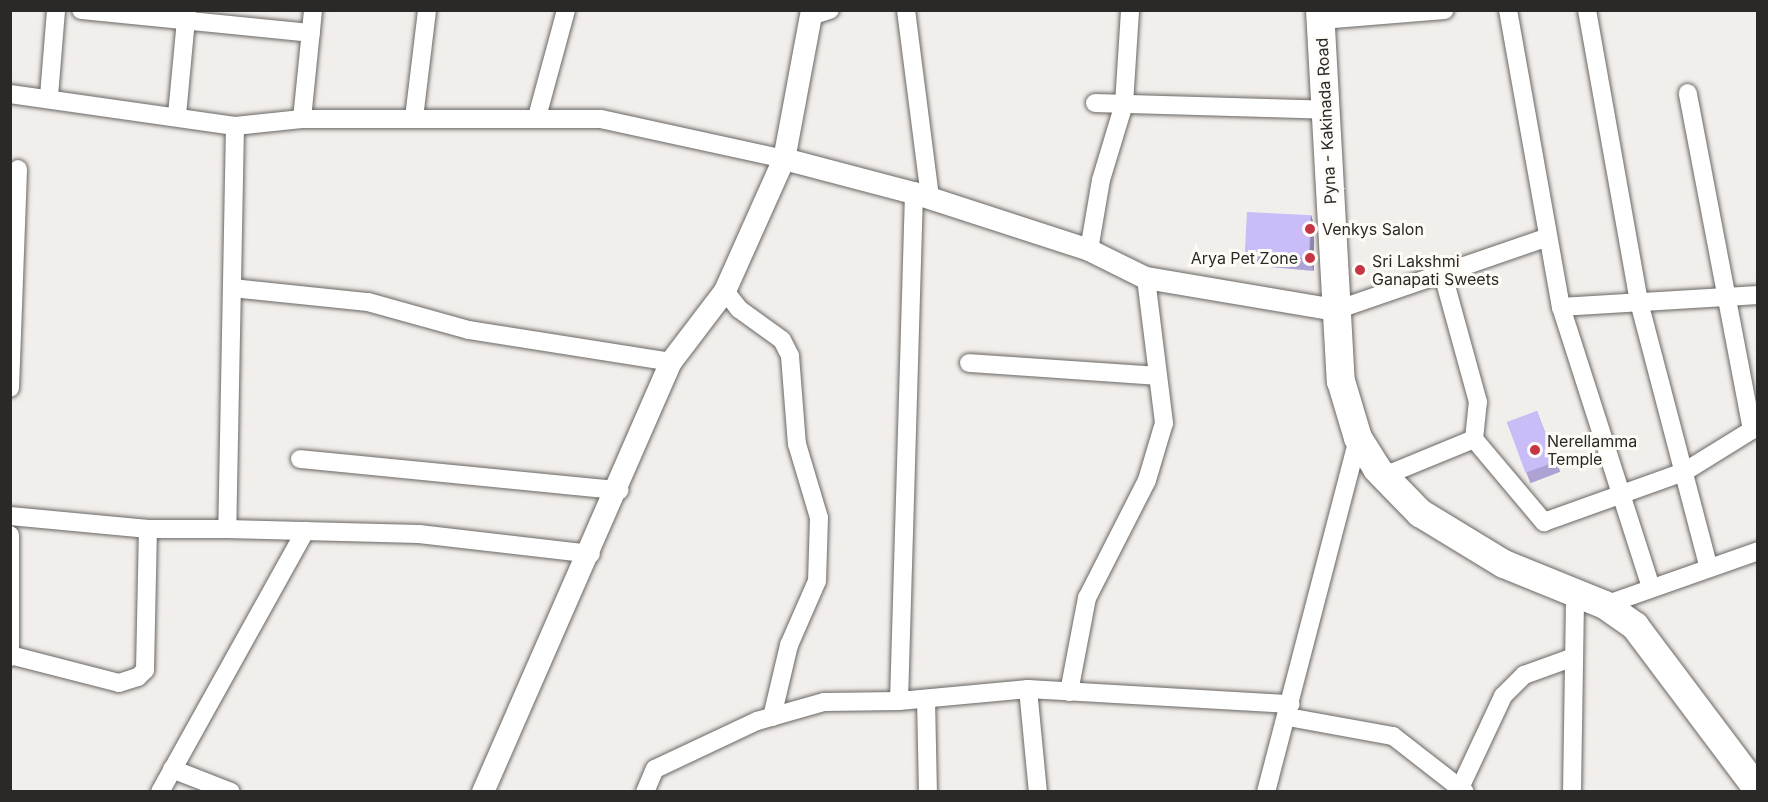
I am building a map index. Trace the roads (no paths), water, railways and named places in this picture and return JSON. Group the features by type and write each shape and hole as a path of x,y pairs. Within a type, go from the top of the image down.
{"main road":[{"name":"Pyna - Kakinada Road","path":"1321,15 1341,381 1358,438 1384,476 1420,513 1504,564 1605,605 1635,626 1758,790"}],"street":[{"path":"49,96 56,10"},
{"path":"81,10 186,18 310,33"},
{"path":"302,119 313,10"},
{"path":"414,118 427,10"},
{"path":"537,117 566,10"},
{"path":"898,701 922,195 906,10"},
{"path":"1089,250 1101,180 1124,104 1130,10"},
{"path":"1321,15 1445,10"},
{"path":"1508,10 1561,307 1652,586"},
{"path":"1587,10 1639,302 1709,568"},
{"path":"483,792 619,490 671,362 725,291 784,159 818,12"},
{"path":"177,115 186,18"},
{"path":"1442,271 1478,402 1474,439 1544,522 1684,472 1755,429 1725,297 1688,93"},
{"path":"10,94 49,96 235,126 302,119 537,117 601,119 784,159 922,195 1089,250 1146,278 1336,310 1442,271 1548,237"},
{"path":"1095,103 1326,110"},
{"path":"227,529 235,126"},
{"path":"10,388 13,241 18,170"},
{"path":"1069,692 1087,598 1142,491 1162,433 1158,376 1146,278"},
{"path":"232,288 368,302 469,330 671,362"},
{"path":"725,291 739,309 782,340 790,356 797,444 819,518 817,582 789,645 772,717"},
{"path":"1561,307 1758,295"},
{"path":"969,363 1158,376"},
{"path":"1266,792 1290,710 1358,438"},
{"path":"1384,476 1474,439"},
{"path":"300,459 619,490"},
{"path":"10,516 148,529 419,534 591,554"},
{"path":"10,535 12,657 119,683 138,677 145,670 148,529"},
{"path":"160,792 305,531"},
{"path":"1605,605 1652,586 1758,551"},
{"path":"1572,792 1575,594"},
{"path":"645,792 655,769 772,717 824,702 898,701 1028,689 1290,710 1392,736 1462,790 1503,696 1524,675 1574,657"},
{"path":"1028,689 1038,792"},
{"path":"926,699 928,792"},
{"path":"172,769 231,792"}],"place":[{"name":"Venkys Salon","path":"1310,229"},
{"name":"Arya Pet Zone","path":"1310,258"},
{"name":"Sri Lakshmi Ganapati Sweets","path":"1360,270"},
{"name":"Nerellamma Temple","path":"1535,450"}]}
